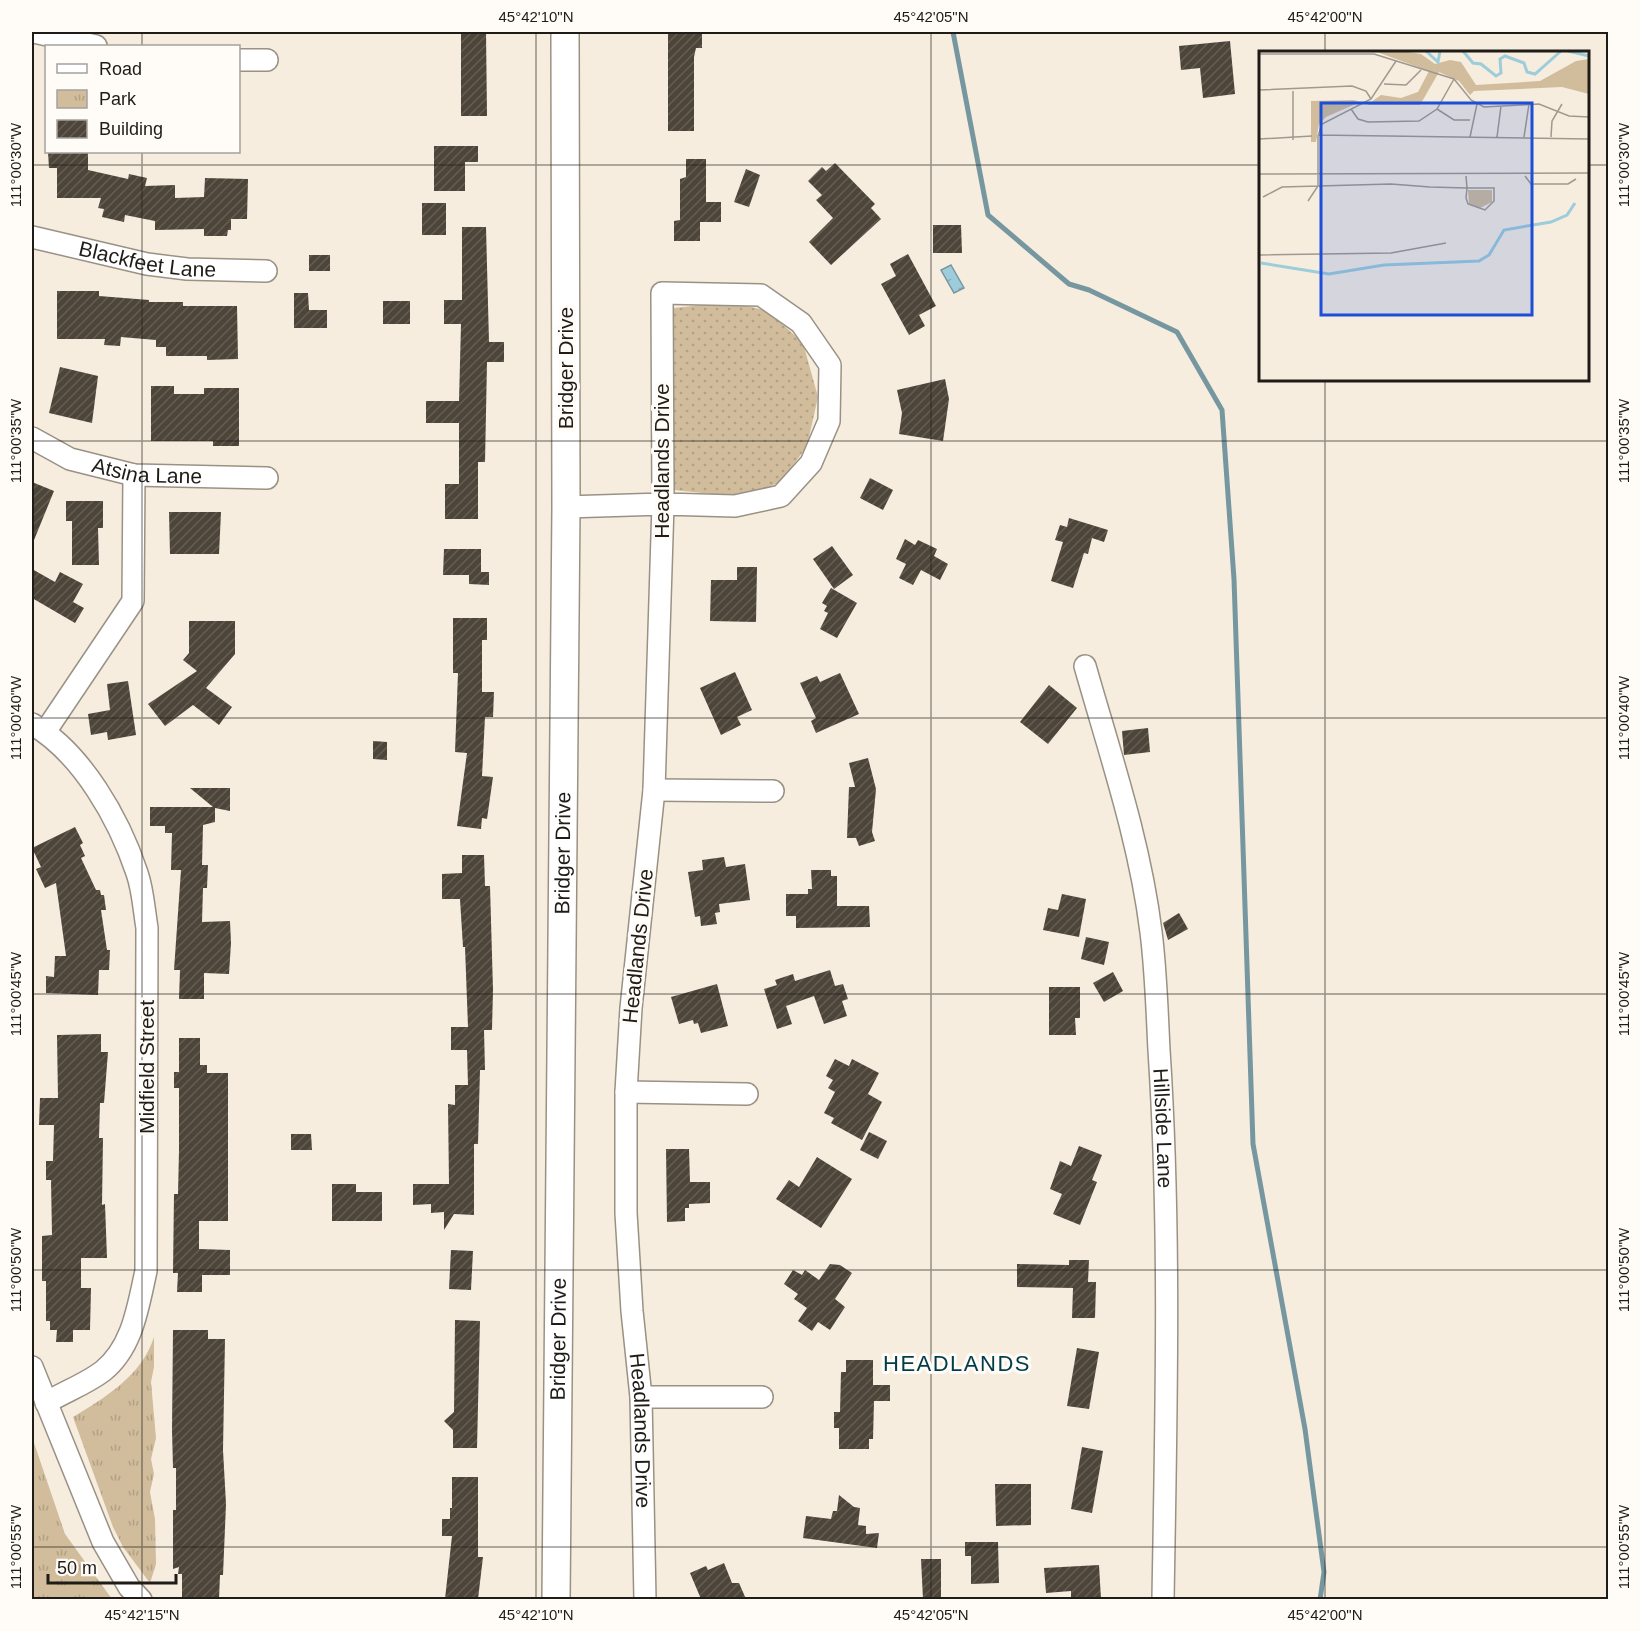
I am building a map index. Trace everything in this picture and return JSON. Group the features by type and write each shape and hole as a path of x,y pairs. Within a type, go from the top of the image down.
{"main road":[{"name":"Bridger Drive","path":"556,1599 566,507 565,32"}],"street":[{"path":"34,32 92,45"},
{"path":"240,60 267,60"},
{"name":"Blackfeet Lane","path":"32,237 147,264 187,269 266,271"},
{"name":"Headlands Drive","path":"645,1599 641,1398 632,1311 626,1213 626,1092 631,1008 654,790 663,504 662,293 761,295 801,323 830,365 829,421 811,463 781,496 735,506 663,504"},
{"name":"Atsina Lane","path":"32,438 70,459 135,475 267,478"},
{"path":"38,728 133,601 135,475"},
{"path":"566,507 663,504"},
{"name":"Hillside Lane","path":"1084,666 1138,858 1152,933 1166,1206 1163,1599"},
{"name":"Midfield Street","path":"38,728 88,777 116,822 138,875 147,928 146,1271 135,1322 123,1349 103,1371 46,1403"},
{"path":"654,790 773,791"},
{"path":"626,1092 747,1094"},
{"path":"32,1367 103,1542 129,1587 141,1599"},
{"path":"641,1398 762,1398"}],"green space":[{"path":"730,302 768,311 803,343 818,397 807,446 781,482 741,497 674,490 674,308"},
{"path":"154,1337 154,1367 151,1382 156,1438 151,1459 154,1474 150,1492 155,1519 156,1564 150,1583 123,1547 113,1527 73,1417 121,1384 141,1363"},
{"path":"32,1437 65,1534 112,1599 32,1599"}],"water":[{"path":"951,265 964,288 954,293 941,270"}],"building":[{"path":"461,32 486,32 487,116 461,116"},
{"path":"668,32 702,32 702,48 696,48 694,57 694,131 668,131"},
{"path":"1230,41 1235,94 1203,98 1200,68 1181,70 1179,46"},
{"path":"434,146 478,146 478,162 465,162 465,191 434,191"},
{"path":"48,153 88,153 88,170 128,179 129,174 147,178 145,186 175,185 175,198 204,197 205,178 248,179 247,219 231,219 231,230 228,230 227,236 204,236 204,229 155,230 155,221 125,215 124,222 102,217 104,209 98,208 101,198 57,198 57,168 49,168"},
{"path":"686,159 706,159 706,202 721,202 721,222 700,222 700,241 674,241 674,221 680,220 680,179 686,177"},
{"path":"835,163 875,204 871,208 881,219 831,265 809,242 833,218 816,200 822,195 808,181 822,167 826,171"},
{"path":"746,169 760,175 749,207 734,202"},
{"path":"422,203 446,203 446,235 422,235"},
{"path":"933,225 961,225 962,253 933,253"},
{"path":"462,227 486,227 489,342 504,342 504,362 487,362 485,462 478,462 478,519 445,519 445,484 459,484 459,423 426,423 426,401 459,401 461,324 444,324 444,300 462,300"},
{"path":"908,254 936,306 919,315 925,326 909,335 881,284 896,276 890,264"},
{"path":"309,255 330,255 330,271 309,271"},
{"path":"57,291 99,291 99,296 149,300 149,302 183,302 183,306 237,306 238,359 207,360 207,356 166,356 166,347 156,347 156,340 121,337 120,346 104,345 105,339 57,339"},
{"path":"294,293 308,293 309,310 327,310 327,328 294,328"},
{"path":"383,301 410,301 410,324 383,324"},
{"path":"60,367 98,376 92,423 49,413"},
{"path":"945,379 949,399 943,441 899,434 902,413 897,390"},
{"path":"151,386 174,386 174,394 204,394 204,388 239,388 239,446 213,446 213,441 151,441"},
{"path":"870,478 893,490 883,510 860,498"},
{"path":"32,482 54,491 32,545"},
{"path":"66,501 103,501 103,528 98,528 99,565 72,565 72,521 66,521"},
{"path":"169,512 221,512 219,554 170,554"},
{"path":"1069,518 1108,530 1104,542 1092,538 1088,554 1084,553 1073,588 1051,581 1063,542 1055,540 1060,525 1067,527"},
{"path":"905,539 915,545 918,540 937,549 934,556 948,564 940,580 921,570 913,585 899,578 906,564 896,559"},
{"path":"832,546 853,575 834,589 813,559"},
{"path":"444,549 481,549 481,572 489,572 489,585 469,584 469,575 443,575"},
{"path":"737,567 757,567 756,622 710,621 711,580 737,580"},
{"path":"32,569 55,582 60,572 83,584 73,602 84,608 75,623 32,598"},
{"path":"831,588 857,603 837,638 820,629 828,613 824,611 827,606 822,603"},
{"path":"453,618 487,618 487,640 482,640 482,692 494,692 493,717 485,717 482,776 493,777 487,819 482,818 481,829 457,826 467,753 455,752 458,673 453,673"},
{"path":"189,621 235,621 235,654 206,688 232,707 219,725 193,705 165,726 148,704 197,671 183,660 189,653"},
{"path":"735,672 752,710 737,717 741,725 721,735 700,688"},
{"path":"840,673 859,714 816,733 811,721 816,718 800,683 817,676 820,682"},
{"path":"128,681 136,735 108,740 107,732 91,735 88,714 110,710 107,684"},
{"path":"1049,685 1077,708 1048,744 1020,722"},
{"path":"1148,728 1150,752 1124,755 1122,731"},
{"path":"373,741 387,742 387,760 373,759"},
{"path":"868,758 876,789 872,832 875,841 859,846 856,838 847,838 849,787 855,787 849,763"},
{"path":"190,788 230,788 230,811 215,808 215,822 203,825 202,865 208,865 207,888 203,888 202,922 230,921 231,943 229,974 204,973 204,999 179,999 180,970 174,970 181,870 171,870 172,833 165,833 165,826 150,826 150,807 213,807"},
{"path":"75,827 83,843 80,845 85,856 81,858 96,890 100,890 101,895 104,895 106,910 101,910 107,950 110,950 109,970 99,970 98,995 46,993 46,976 54,977 55,956 66,956 56,883 45,888 36,869 41,867 32,848"},
{"path":"462,855 484,855 485,886 490,886 492,1030 484,1030 485,1070 480,1070 478,1144 474,1144 474,1215 454,1214 444,1230 444,1212 431,1213 431,1204 413,1205 413,1184 449,1184 448,1104 455,1105 455,1085 468,1085 467,1050 451,1050 451,1027 468,1027 465,947 463,947 460,899 442,899 442,874 462,873"},
{"path":"724,857 726,867 745,864 750,900 719,904 720,912 715,913 717,924 701,926 700,916 695,917 688,872 703,870 702,860"},
{"path":"811,870 831,870 831,876 837,876 837,906 869,906 870,927 796,928 796,916 786,916 786,894 808,894 808,889 812,889"},
{"path":"1062,894 1086,899 1079,937 1043,930 1048,908 1058,910"},
{"path":"1179,913 1188,929 1168,940 1163,923"},
{"path":"1086,937 1109,942 1104,965 1081,959"},
{"path":"830,970 835,986 843,984 848,999 842,1001 847,1016 824,1024 814,996 786,1006 792,1024 777,1029 764,989 777,985 775,980 793,974 795,981"},
{"path":"1113,972 1123,991 1104,1002 1093,983"},
{"path":"717,984 728,1026 701,1033 698,1023 694,1024 693,1020 679,1024 671,997"},
{"path":"1049,987 1080,987 1080,1018 1075,1018 1076,1035 1049,1035"},
{"path":"101,1034 101,1052 108,1052 104,1103 100,1103 99,1138 103,1138 102,1205 105,1204 107,1258 81,1258 81,1288 91,1288 90,1330 73,1330 73,1342 56,1342 57,1330 50,1330 50,1321 46,1321 46,1281 42,1281 42,1236 52,1235 51,1180 46,1180 46,1161 53,1161 54,1125 39,1125 40,1098 58,1098 57,1035"},
{"path":"179,1038 200,1038 200,1065 207,1065 207,1073 228,1073 228,1221 199,1221 199,1249 230,1250 230,1275 202,1275 202,1292 177,1292 178,1273 173,1273 174,1194 178,1194 179,1151 179,1088 174,1088 174,1072 179,1072"},
{"path":"835,1059 849,1066 852,1059 879,1073 868,1094 882,1102 862,1140 831,1123 834,1118 824,1113 835,1092 828,1088 833,1080 826,1076"},
{"path":"869,1132 887,1141 878,1159 860,1150"},
{"path":"291,1134 311,1134 312,1150 291,1150"},
{"path":"1079,1146 1102,1155 1092,1180 1097,1182 1080,1225 1053,1214 1062,1194 1050,1189 1060,1161 1071,1166"},
{"path":"666,1149 689,1149 690,1182 710,1182 710,1203 689,1204 689,1208 685,1208 685,1221 667,1222"},
{"path":"817,1157 852,1179 821,1228 776,1199 789,1180 799,1187"},
{"path":"332,1184 356,1184 356,1192 382,1192 382,1221 332,1221"},
{"path":"451,1250 473,1251 471,1290 449,1289"},
{"path":"1069,1260 1089,1260 1088,1282 1096,1282 1095,1318 1072,1318 1073,1288 1017,1287 1017,1264 1069,1265"},
{"path":"830,1264 840,1265 852,1273 835,1299 845,1307 830,1330 818,1322 812,1331 798,1321 807,1308 794,1299 798,1294 784,1284 793,1270 802,1275 805,1270 819,1280"},
{"path":"455,1320 480,1321 477,1448 453,1448 453,1430 444,1421 454,1412"},
{"path":"173,1330 208,1330 208,1339 225,1339 223,1450 226,1504 223,1575 220,1575 219,1599 182,1599 182,1574 178,1574 179,1567 173,1569 176,1468 173,1468 172,1430"},
{"path":"1077,1348 1099,1352 1089,1409 1067,1406"},
{"path":"846,1360 873,1360 873,1385 890,1385 890,1401 874,1401 873,1439 869,1439 869,1449 839,1449 839,1428 834,1428 834,1412 840,1412 841,1372 846,1372"},
{"path":"1082,1447 1103,1451 1092,1513 1071,1509"},
{"path":"452,1477 478,1477 478,1557 483,1557 478,1599 445,1599 452,1536 442,1536 442,1519 450,1519"},
{"path":"995,1484 1031,1484 1031,1525 996,1526"},
{"path":"839,1495 854,1507 860,1508 858,1525 866,1526 866,1534 879,1533 877,1548 803,1538 806,1516 831,1519 833,1511 837,1511"},
{"path":"965,1542 998,1542 999,1583 971,1584 971,1556 965,1556"},
{"path":"921,1559 941,1559 941,1599 923,1599"},
{"path":"724,1563 732,1583 739,1583 746,1599 701,1599 690,1573 706,1566 708,1570"},
{"path":"1099,1565 1101,1599 1071,1599 1071,1591 1046,1593 1044,1568"}],"waterway":[{"path":"953,32 988,215 1069,284 1089,290 1177,332 1222,410 1234,579 1253,1144 1305,1429 1324,1572 1320,1600"}],"district":[{"name":"HEADLANDS","path":"957,1363"}]}
